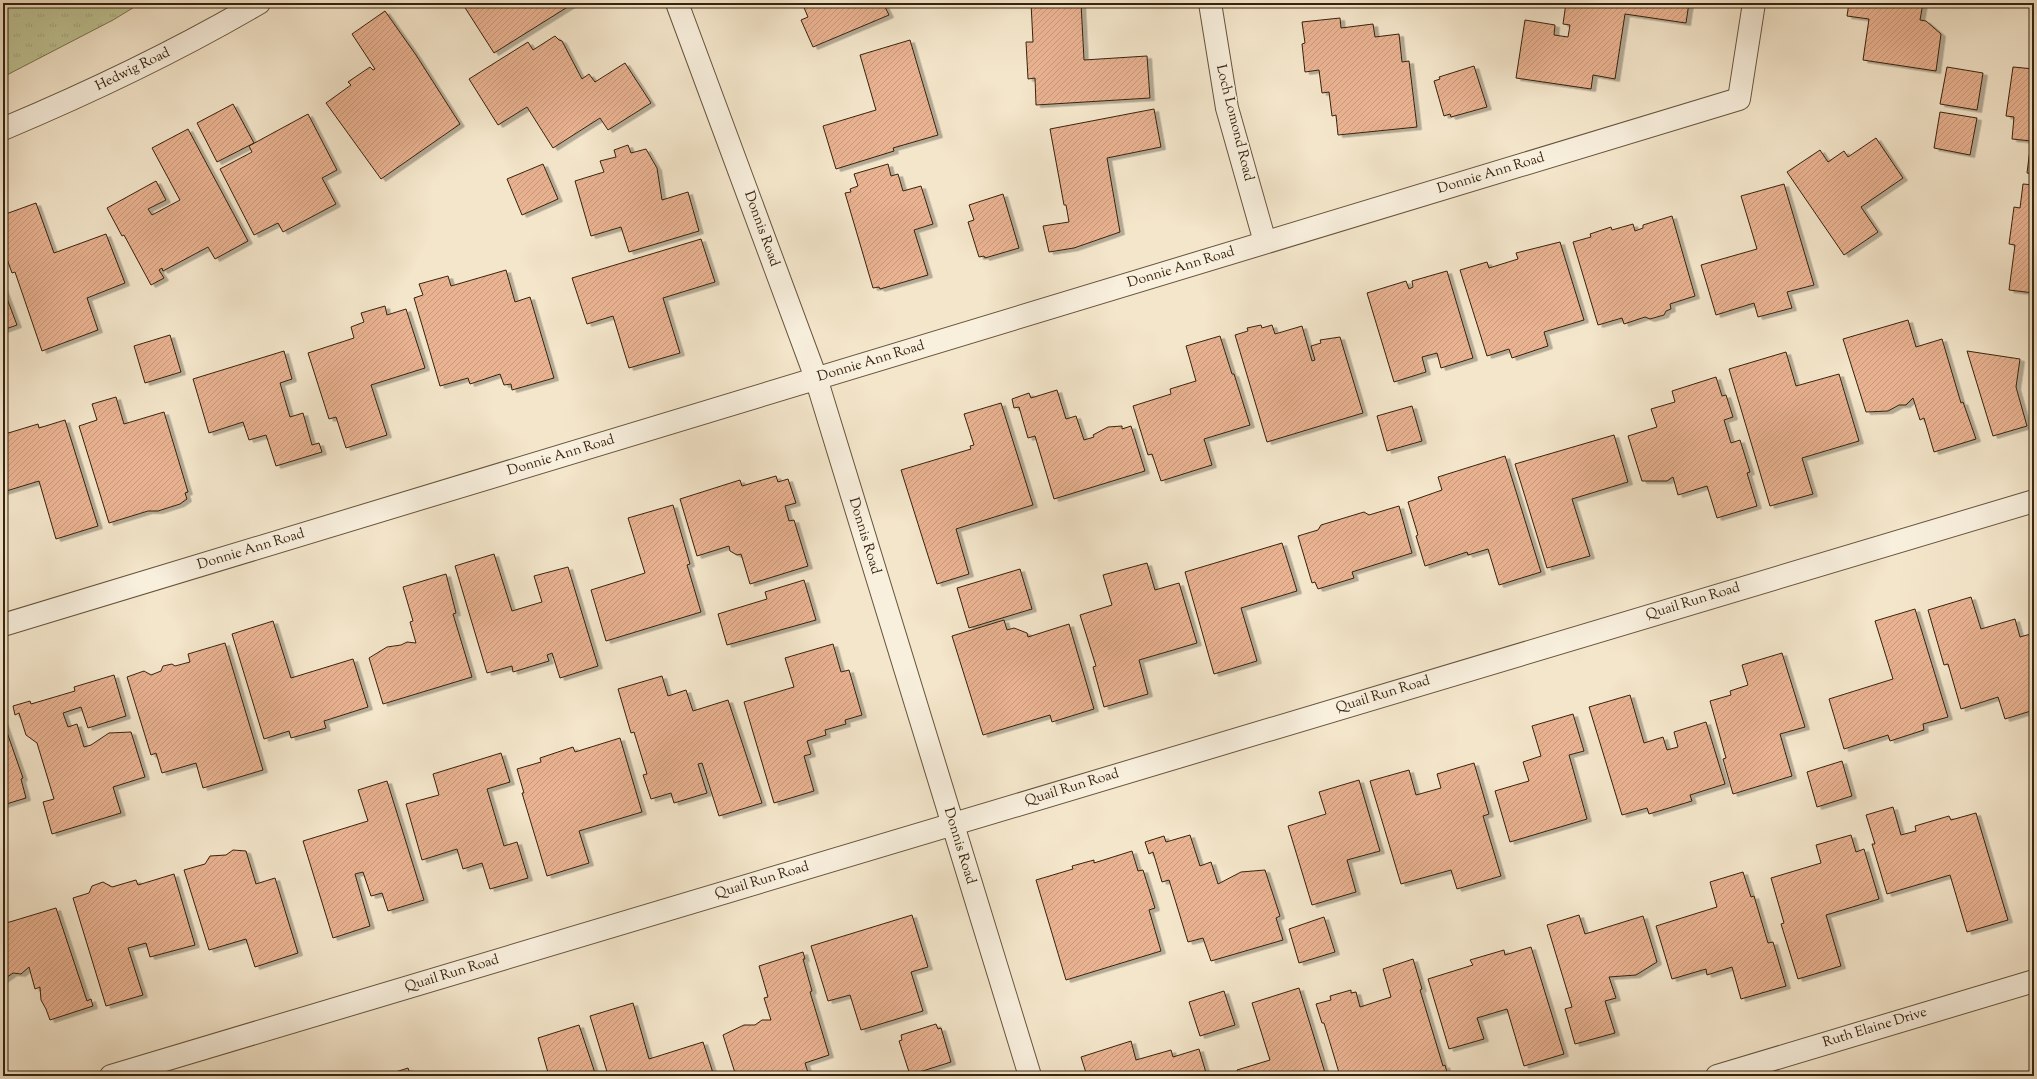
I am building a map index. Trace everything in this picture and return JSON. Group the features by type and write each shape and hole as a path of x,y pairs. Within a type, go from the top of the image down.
{"street":[{"name":"Hedwig Road","path":"3,129 50,110 156,60 259,3"},
{"name":"Donnis Road","path":"677,3 816,378 1030,1076"},
{"name":"Loch Lomond Road","path":"1210,3 1227,108 1265,242"},
{"name":"Donnie Ann Road","path":"3,625 1739,99 1754,3"},
{"name":"Quail Run Road","path":"111,1076 2034,501"},
{"name":"Ruth Elaine Drive","path":"1717,1076 2034,981"}],"green space":[{"path":"3,3 141,3 113,20 3,77"}],"building":[{"path":"462,3 574,3 494,53"},
{"path":"802,3 883,3 889,15 813,47 801,20 808,17"},
{"path":"1031,3 1081,3 1084,60 1147,56 1150,98 1036,105 1035,78 1028,79 1026,42 1033,42"},
{"path":"1300,3 1338,3 1338,5"},
{"path":"1566,3 1689,3 1686,23 1625,14 1615,79 1593,75 1591,89 1516,78 1525,20 1555,25 1554,35 1568,37 1570,25 1563,24"},
{"path":"1849,3 1923,3 1920,20 1926,21 1941,34 1936,71 1863,60 1869,19 1847,16"},
{"path":"385,11 416,55 460,124 381,179 326,103 351,85 348,82 370,67 373,70 375,69 352,34"},
{"path":"1340,18 1341,28 1373,24 1375,37 1399,34 1402,62 1409,61 1417,127 1338,135 1336,115 1332,116 1329,92 1322,93 1319,70 1305,72 1302,44 1305,43 1302,22"},
{"path":"555,36 562,41 582,79 589,74 595,82 625,63 651,103 608,130 600,118 553,148 527,107 498,125 469,79 528,42 533,50"},
{"path":"910,40 938,135 893,148 894,151 836,169 823,126 876,110 860,55"},
{"path":"1474,66 1487,107 1451,117 1450,114 1444,116 1434,81 1440,79 1439,77"},
{"path":"1947,67 1983,73 1977,110 1940,104"},
{"path":"2013,67 2034,69 2034,174 2027,173 2031,141 2012,139 2014,117 2006,116"},
{"path":"233,104 254,143 217,162 197,123"},
{"path":"1154,109 1161,147 1107,158 1120,232 1074,248 1049,252 1043,226 1069,222 1066,205 1064,205 1050,129"},
{"path":"1940,112 1977,118 1970,155 1934,148"},
{"path":"308,114 337,170 322,178 336,204 283,232 278,223 254,235 220,169 252,152 249,146"},
{"path":"188,129 248,241 215,259 208,247 163,271 162,268 159,270 164,278 151,285 124,235 122,236 107,208 156,181 166,200 148,209 152,215 180,200 152,148"},
{"path":"1876,138 1903,178 1861,207 1878,232 1844,255 1787,172 1820,150 1828,162 1844,151 1848,157"},
{"path":"628,145 631,153 646,149 657,168 662,200 688,192 699,231 629,252 621,227 591,236 575,181 604,172 600,161 616,157 614,150"},
{"path":"543,164 558,199 522,215 507,179"},
{"path":"888,164 891,176 898,174 903,191 921,186 933,224 914,230 928,275 880,289 879,287 873,288 845,193 851,192 850,189 858,186 854,174"},
{"path":"1784,184 1814,285 1787,292 1792,308 1758,317 1754,303 1716,315 1701,265 1757,249 1741,196"},
{"path":"2023,184 2034,185 2034,293 2009,290 2015,245 2009,244 2014,207 2020,208"},
{"path":"1003,194 1019,248 985,258 984,256 979,257 968,222 974,220 969,205"},
{"path":"36,203 54,253 106,234 125,283 87,298 98,330 42,351 15,272 12,273 3,248 3,215"},
{"path":"1672,216 1695,296 1670,304 1671,309 1666,311 1664,315 1650,319 1645,317 1624,324 1622,318 1598,325 1573,242 1591,237 1590,234 1611,227 1612,230 1633,224 1635,231 1643,228 1643,225"},
{"path":"701,239 715,282 663,298 680,353 629,368 613,316 587,324 572,278"},
{"path":"1560,242 1584,320 1544,332 1548,346 1512,358 1509,349 1487,356 1460,270 1487,262 1489,268 1518,259 1516,253"},
{"path":"506,270 515,302 530,297 554,378 512,390 511,384 504,385 500,374 470,384 468,378 440,386 414,298 423,295 419,284 448,276 451,286"},
{"path":"1447,271 1473,358 1441,368 1437,353 1422,357 1426,372 1394,382 1367,293 1406,281 1409,289 1413,287 1412,281"},
{"path":"3,288 17,325 3,330"},
{"path":"385,306 387,315 406,309 425,368 371,385 387,435 346,448 336,417 329,419 308,353 354,338 351,327 364,322 361,313"},
{"path":"1908,320 1916,347 1942,339 1961,403 1963,402 1976,439 1934,452 1924,418 1920,420 1913,398 1906,405 1899,405 1888,411 1866,412 1843,339"},
{"path":"1261,325 1262,328 1272,325 1275,334 1302,326 1312,361 1315,360 1311,346 1321,343 1320,340 1340,337 1363,413 1267,442 1235,335 1248,331 1247,328"},
{"path":"170,335 181,372 145,383 134,346"},
{"path":"1220,336 1250,425 1204,439 1212,465 1161,481 1152,454 1148,455 1133,406 1171,394 1170,389 1196,381 1186,346"},
{"path":"284,351 292,379 280,383 290,417 303,413 312,445 319,443 322,452 276,466 266,435 249,440 243,422 209,433 193,379"},
{"path":"1967,351 2020,359 2016,387 2027,426 1993,436"},
{"path":"1786,352 1796,386 1839,374 1859,441 1802,458 1813,494 1770,506 1729,369"},
{"path":"1716,377 1722,396 1726,395 1733,417 1724,420 1731,443 1740,440 1750,472 1747,473 1757,506 1717,518 1707,486 1678,495 1673,477 1667,481 1642,481 1628,436 1657,427 1651,409 1675,402 1672,391"},
{"path":"1057,390 1066,419 1076,416 1084,440 1094,437 1093,435 1108,427 1122,426 1122,429 1131,426 1145,471 1054,499 1035,436 1028,438 1019,407 1014,408 1012,399 1029,393 1031,398"},
{"path":"116,397 124,424 164,412 188,492 185,493 187,499 180,504 158,511 148,511 109,523 79,426 97,420 92,404"},
{"path":"1001,403 1033,505 956,529 969,574 937,584 901,470 971,449 970,446 974,445 964,414"},
{"path":"1412,406 1422,441 1387,451 1377,416"},
{"path":"65,420 98,526 56,539 39,481 3,492 3,439 7,438 5,434 38,424 39,428"},
{"path":"1614,435 1628,482 1572,499 1590,556 1547,568 1515,464"},
{"path":"1505,456 1541,572 1499,585 1488,549 1468,555 1467,552 1425,566 1408,502 1442,490 1438,477"},
{"path":"776,476 778,482 788,479 796,503 785,506 789,521 794,520 808,566 750,584 741,554 737,555 730,551 729,546 697,556 680,499 740,480 742,486"},
{"path":"673,505 690,564 687,565 701,612 606,641 591,590 645,573 628,518"},
{"path":"1399,506 1412,553 1352,572 1354,578 1318,589 1315,582 1312,583 1298,536 1318,530 1321,525 1364,512 1369,515"},
{"path":"1282,543 1297,591 1241,608 1257,661 1214,674 1185,572"},
{"path":"494,554 512,611 542,602 534,576 568,567 598,666 560,678 552,653 547,655 549,661 513,672 512,666 487,673 455,566"},
{"path":"1147,563 1155,590 1179,583 1197,643 1139,660 1148,694 1104,707 1093,667 1096,666 1080,615 1112,605 1103,575"},
{"path":"1020,569 1032,609 969,628 957,588"},
{"path":"446,574 456,613 453,614 472,677 383,704 369,658 387,647 401,645 407,642 416,643 410,622 413,621 403,587"},
{"path":"804,580 816,620 727,645 718,614 767,599 765,592"},
{"path":"1971,597 1981,629 2015,619 2020,637 2034,633 2034,710 2005,719 1998,697 1961,709 1948,664 1944,665 1928,610"},
{"path":"1915,609 1948,717 1923,724 1924,730 1890,741 1888,735 1844,749 1829,699 1893,679 1875,621"},
{"path":"1004,620 1007,630 1014,628 1027,633 1028,637 1069,624 1094,709 1052,722 1050,715 983,735 952,636"},
{"path":"273,621 291,678 353,659 368,707 324,721 326,728 291,738 289,731 264,739 232,634"},
{"path":"225,643 263,770 203,788 196,763 162,773 156,753 151,755 127,677 144,671 151,675 161,671 163,666 172,664 175,666 190,662 188,654"},
{"path":"833,644 841,672 849,670 862,715 845,720 846,724 825,730 826,735 807,741 811,754 804,756 814,791 774,803 744,702 794,687 785,658"},
{"path":"1782,653 1805,727 1780,734 1792,776 1733,794 1723,759 1726,758 1710,701 1731,695 1730,691 1748,685 1742,665"},
{"path":"114,675 126,716 88,728 81,707 63,713 68,727 77,724 84,747 91,745 109,733 131,732 145,777 113,787 121,813 52,834 43,802 54,799 37,743 26,735 19,713 15,715 13,706 30,701 31,704 75,691 74,687"},
{"path":"662,676 668,696 686,690 693,711 728,700 762,803 719,816 702,763 698,764 707,793 674,803 671,793 651,799 643,775 647,774 634,732 631,733 618,689"},
{"path":"1630,695 1644,743 1663,737 1667,750 1678,747 1674,732 1706,722 1725,784 1690,795 1692,801 1649,814 1647,808 1622,815 1589,707"},
{"path":"1573,714 1584,751 1569,755 1587,819 1510,842 1495,791 1529,781 1523,762 1541,756 1532,726"},
{"path":"3,721 23,778 21,779 26,798 3,805"},
{"path":"620,738 642,812 579,831 589,863 547,876 522,793 524,793 517,769 541,762 540,758 573,747 575,752"},
{"path":"501,753 510,782 487,789 504,846 517,842 528,878 490,889 482,863 463,869 457,849 422,860 406,804 439,795 433,774"},
{"path":"1842,761 1852,796 1817,807 1807,772"},
{"path":"1474,763 1489,814 1483,816 1501,876 1457,889 1451,870 1401,884 1370,781 1409,770 1416,795 1441,788 1437,774"},
{"path":"1359,780 1380,851 1347,860 1356,892 1312,905 1288,826 1326,814 1319,792"},
{"path":"387,781 424,900 388,911 382,893 371,896 363,872 355,874 370,926 333,938 303,841 368,821 358,790"},
{"path":"1893,807 1901,835 1916,831 1915,826 1949,816 1951,820 1976,813 2008,920 1967,932 1950,875 1887,894 1872,844 1875,844 1866,815"},
{"path":"1190,835 1200,866 1211,862 1218,884 1241,872 1265,870 1280,916 1276,918 1283,940 1211,961 1203,938 1188,942 1169,880 1162,882 1153,852 1149,854 1145,842 1164,836 1166,842"},
{"path":"1851,835 1856,852 1864,849 1879,899 1826,915 1841,966 1798,979 1781,924 1784,923 1771,878 1821,863 1816,845"},
{"path":"233,850 246,851 256,884 275,878 298,953 255,967 246,939 209,950 184,870 205,864 210,856 226,855"},
{"path":"1132,851 1138,871 1143,870 1155,908 1149,910 1161,951 1066,980 1036,880 1073,869 1072,866 1094,860 1094,863"},
{"path":"1743,872 1751,897 1754,896 1768,943 1773,942 1786,986 1741,999 1732,967 1707,975 1706,969 1672,979 1656,926 1717,907 1710,882"},
{"path":"174,874 195,945 150,957 146,943 128,948 143,995 106,1006 73,898 89,893 92,886 103,882 112,887 136,880 138,885"},
{"path":"56,908 87,1001 91,999 93,1006 50,1020 41,1000 40,987 35,989 29,967 21,974 13,973 3,980 3,924"},
{"path":"912,915 928,967 911,972 923,1011 861,1030 850,995 828,1001 811,946"},
{"path":"1579,915 1585,934 1643,916 1657,962 1636,975 1609,977 1616,998 1605,1001 1615,1033 1575,1044 1565,1009 1572,1007 1547,925"},
{"path":"1324,917 1335,952 1299,963 1289,929"},
{"path":"1531,947 1564,1054 1524,1066 1507,1009 1477,1018 1484,1039 1449,1049 1428,979 1473,965 1470,960 1504,950 1505,955"},
{"path":"803,952 805,959 803,959 812,991 810,992 829,1055 805,1063 809,1076 772,1076 771,1072 758,1076 736,1076 723,1035 744,1025 755,1025 762,1020 771,1020 764,998 768,997 759,966"},
{"path":"1413,959 1422,989 1420,990 1443,1066 1445,1065 1448,1076 1340,1076 1324,1023 1322,1023 1316,1004 1331,1000 1330,996 1351,990 1351,993 1356,992 1360,1007 1391,997 1383,969"},
{"path":"1299,988 1326,1076 1239,1076 1237,1070 1270,1060 1252,1003"},
{"path":"1224,991 1235,1025 1200,1036 1189,1002"},
{"path":"633,1003 649,1059 703,1042 714,1076 608,1075 590,1016"},
{"path":"936,1024 938,1029 941,1028 951,1062 910,1075 899,1041 902,1040 901,1035"},
{"path":"579,1025 596,1076 549,1076 538,1038"},
{"path":"1131,1041 1136,1060 1171,1050 1173,1057 1199,1049 1207,1076 1087,1076 1081,1057"},
{"path":"408,1068 411,1076 383,1076"}]}
